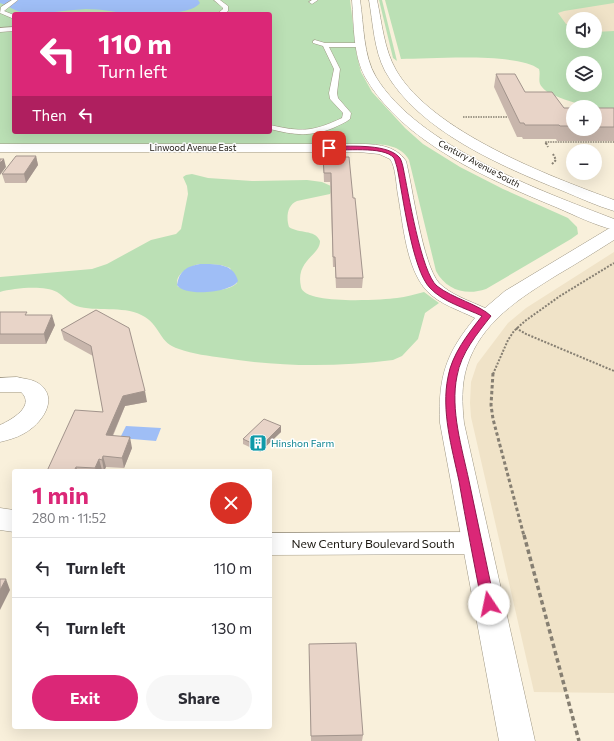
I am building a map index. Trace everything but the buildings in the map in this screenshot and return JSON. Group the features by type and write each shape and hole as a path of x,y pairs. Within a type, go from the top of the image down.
{"main road":[{"name":"Century Avenue South","path":"356,0 367,68 376,87 394,108 421,130 446,147 489,171 548,198 614,225"},
{"name":"Century Avenue South","path":"373,0 387,63 399,84 421,106 445,125 498,157 530,172 614,206"},
{"name":"Linwood Avenue East","path":"0,148 345,148 386,151 394,155 399,161 419,258 427,280 444,295 487,316"},
{"path":"517,741 450,410 452,376 458,358 470,338 487,316 512,295 614,233"},
{"path":"0,385 13,384 26,387 34,392 38,401 36,410 28,420 16,428 0,434"},
{"path":"0,519 12,521"},
{"name":"New Century Boulevard South","path":"272,544 477,543"}],"lane":[{"path":"12,16 1,11 15,0"},
{"path":"216,0 226,7 226,10 223,12"},
{"path":"0,30 12,29"},
{"path":"315,42 325,45 362,44"},
{"path":"272,127 297,133 314,133 346,119 347,113 334,98 333,93 337,69 325,45"}],"path":[{"path":"458,117 514,117"},
{"path":"548,146 545,142 614,142"},
{"path":"579,741 492,413 491,395 494,370 508,340 516,328 560,296 614,263"},
{"path":"516,328 530,336 614,371"}],"shaded area":[{"path":"537,0 614,0 614,56 602,47 602,12 566,12 566,32"},
{"path":"614,252 614,693 534,692 471,417 471,382 477,364 508,323 526,308"}],"green space":[{"path":"0,0 350,0 357,56 361,72 372,92 405,128 423,144 460,167 503,189 568,218 577,227 578,234 486,289 471,292 457,290 445,283 436,271 409,160 406,155 397,148 391,146 369,144 0,144"},
{"path":"379,0 382,0 397,61 393,58"},
{"path":"385,0 614,0 614,3 558,13 566,24 566,48 602,48 602,32 614,31 614,112 602,110 602,100 568,100 555,96 542,87 540,83 539,69 528,64 494,58 401,59"},
{"path":"192,174 208,178 252,181 307,180 322,182 331,186 332,191 330,194 297,201 291,205 288,212 289,227 311,233 318,237 320,241 316,251 301,271 301,287 305,293 315,297 344,300 376,300 397,298 424,292 439,303 425,313 418,339 402,356 393,360 330,365 245,361 195,354 172,346 164,339 150,321 138,313 76,306 57,292 45,288 21,288 0,292 0,277 92,269 107,264 151,240 176,234 181,229 188,194 187,186 183,177","holes":["200,264 221,265 230,268 237,283 232,287 218,290 178,287 178,278 183,271"]}],"water":[{"path":"0,0 198,0 200,3 188,10 178,12 116,12 86,9 56,12 22,12 0,3"},
{"path":"200,264 218,265 228,268 236,275 238,281 234,285 217,291 198,292 181,289 177,285 178,280 184,270 191,266"},
{"path":"126,426 161,428 156,441 120,438"}],"place":[{"name":"Hinshon Farm","path":"258,443"}],"route":[{"path":"329,148 375,149 389,152 396,157 400,167 419,258 427,280 440,293 487,316 470,338 454,368 451,383 450,410 489,604"}]}
